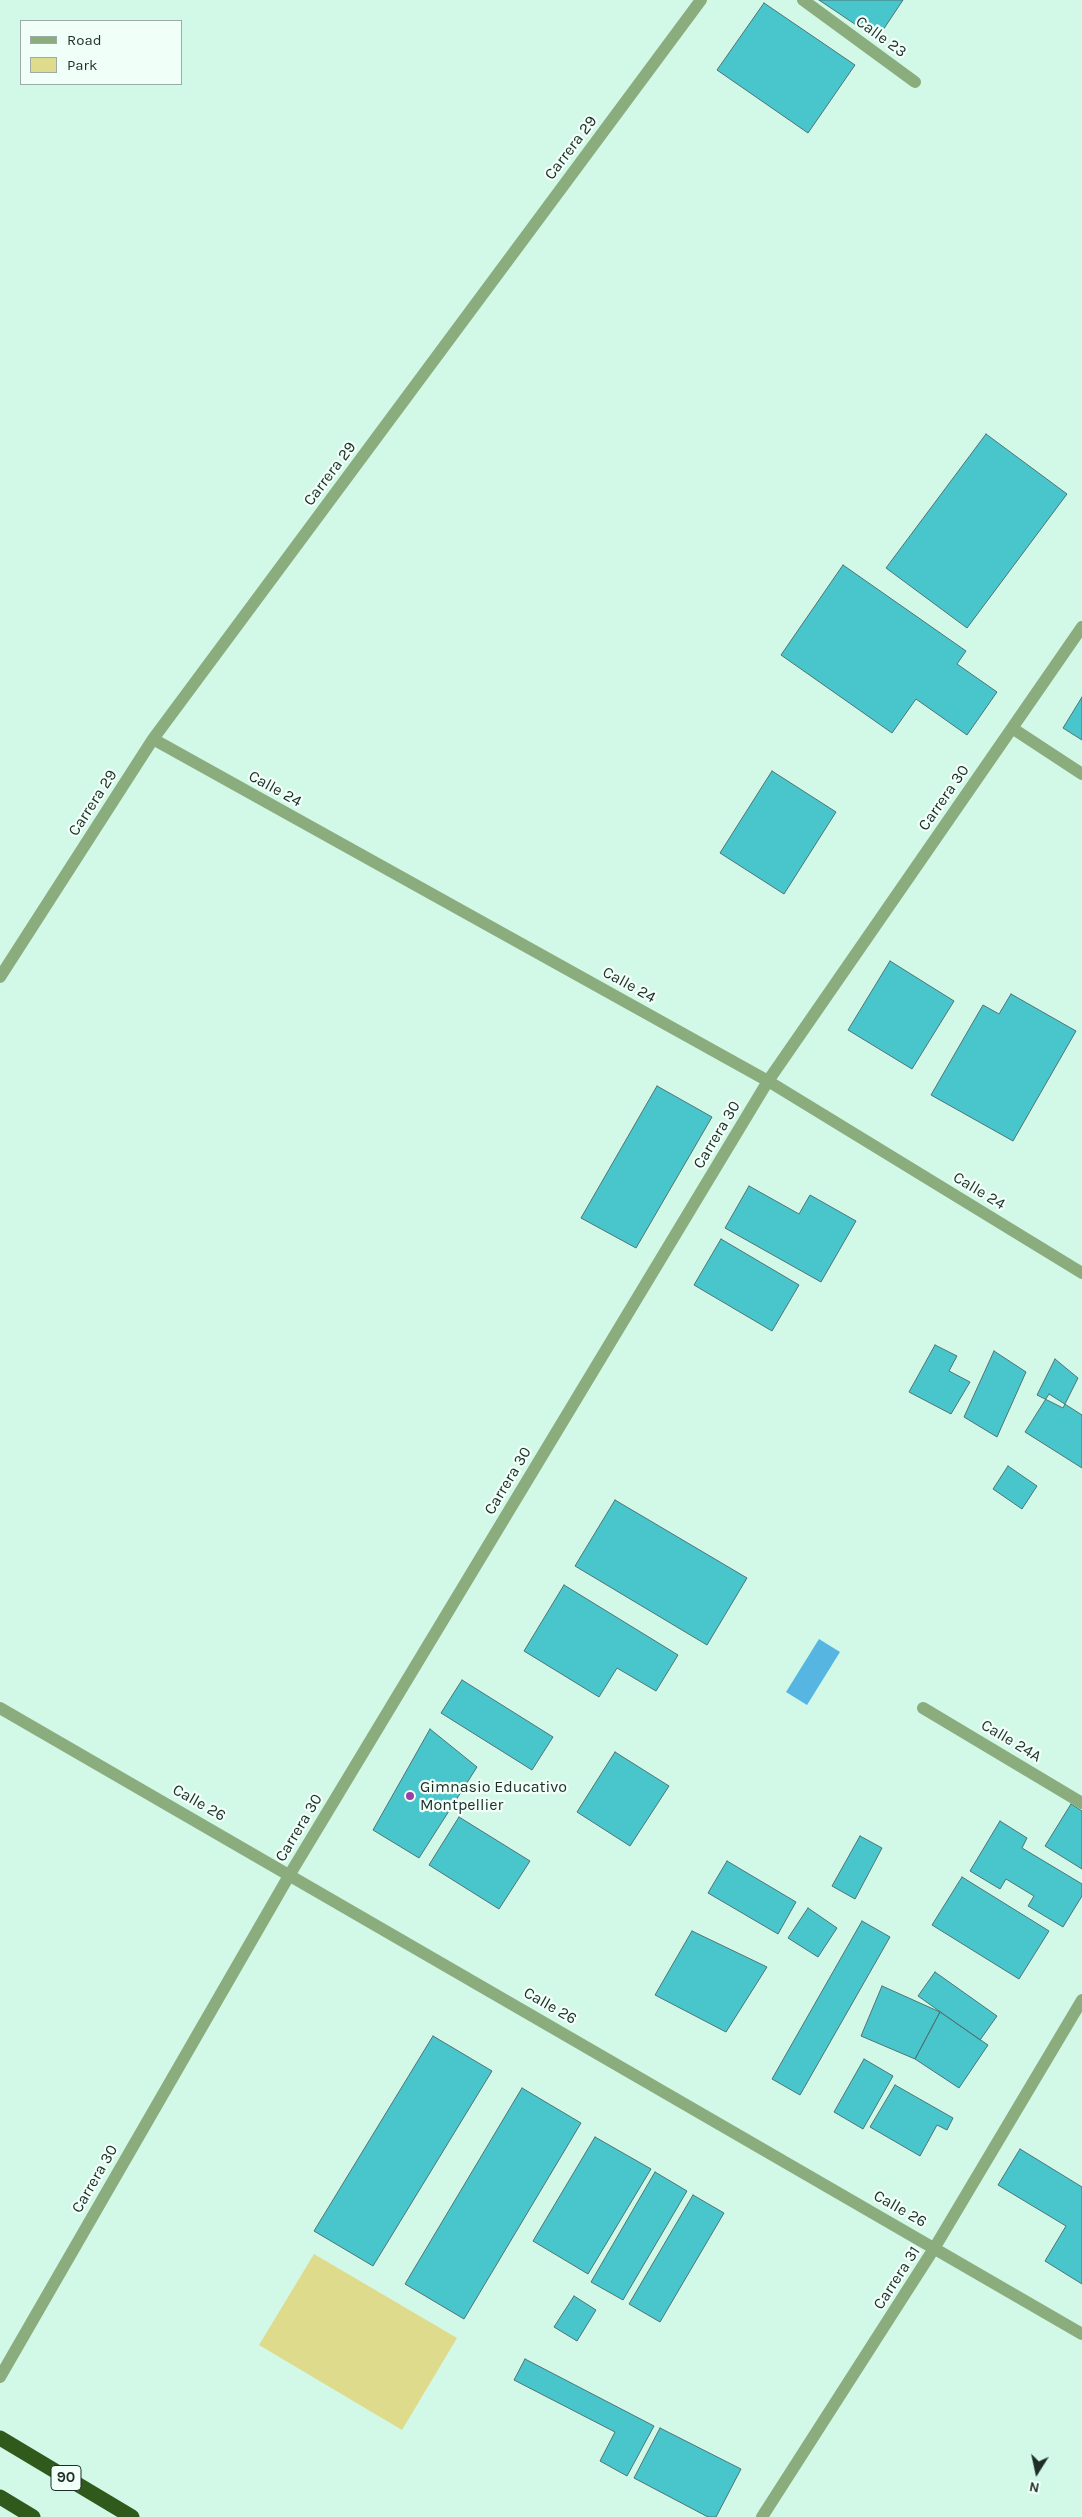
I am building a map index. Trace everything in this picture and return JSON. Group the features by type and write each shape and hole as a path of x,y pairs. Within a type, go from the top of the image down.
{"highway":[{"name":"90","path":"0,2438 132,2517"},
{"path":"0,2497 33,2517"}],"street":[{"name":"Carrera 29","path":"0,977 153,739 701,0"},
{"name":"Calle 23","path":"803,0 915,82"},
{"name":"Carrera 30","path":"0,2376 290,1874 768,1081 1082,627"},
{"path":"1012,728 1082,774"},
{"name":"Calle 24","path":"153,739 768,1081 1082,1273"},
{"name":"Calle 26","path":"0,1708 290,1874 1082,2334"},
{"name":"Calle 24A","path":"923,1708 1082,1803"},
{"name":"Carrera 31","path":"762,2517 935,2248 1082,2000"}],"green space":[{"path":"314,2254 457,2338 402,2430 259,2345"}],"water":[{"path":"819,1639 840,1652 807,1705 786,1692"}],"building":[{"path":"819,0 903,0 877,39"},
{"path":"764,3 855,65 808,133 717,70"},
{"path":"986,434 1067,494 967,628 886,568"},
{"path":"843,565 966,651 957,664 997,692 967,735 916,699 892,733 781,655"},
{"path":"1082,697 1082,740 1063,728"},
{"path":"772,771 836,812 784,894 720,853"},
{"path":"890,961 954,1001 912,1069 848,1030"},
{"path":"1011,994 1076,1031 1013,1141 931,1095 983,1005 999,1014"},
{"path":"657,1086 712,1117 636,1248 581,1218"},
{"path":"749,1186 799,1214 810,1195 856,1221 821,1282 725,1228"},
{"path":"721,1239 799,1285 772,1331 694,1285"},
{"path":"935,1345 957,1356 949,1371 970,1382 951,1414 909,1392"},
{"path":"994,1351 1026,1372 997,1437 964,1417"},
{"path":"1055,1359 1078,1378 1063,1408 1037,1395"},
{"path":"1049,1394 1082,1415 1082,1468 1025,1432"},
{"path":"1008,1466 1037,1486 1022,1509 993,1489"},
{"path":"615,1500 747,1578 707,1645 575,1566"},
{"path":"564,1585 678,1655 656,1691 617,1668 599,1697 524,1651"},
{"path":"462,1680 553,1737 532,1770 441,1713"},
{"path":"430,1729 477,1767 419,1858 373,1830"},
{"path":"615,1752 669,1786 630,1846 577,1812"},
{"path":"1071,1804 1082,1811 1082,1869 1045,1846"},
{"path":"459,1817 530,1861 499,1909 429,1865"},
{"path":"1000,1821 1027,1838 1022,1848 1082,1884 1082,1896 1063,1927 1028,1906 1034,1896 1006,1879 1000,1889 970,1871"},
{"path":"860,1836 882,1848 855,1899 832,1886"},
{"path":"727,1861 796,1902 778,1934 708,1893"},
{"path":"962,1877 1049,1931 1019,1979 932,1925"},
{"path":"808,1908 837,1928 818,1957 788,1938"},
{"path":"862,1921 890,1937 800,2095 772,2079"},
{"path":"692,1931 767,1967 726,2032 655,1995"},
{"path":"935,1972 997,2016 980,2040 918,1996"},
{"path":"882,1986 940,2012 915,2059 861,2036"},
{"path":"940,2012 988,2045 959,2088 915,2059"},
{"path":"433,2036 492,2071 373,2266 314,2231"},
{"path":"864,2059 893,2076 863,2129 834,2112"},
{"path":"895,2085 953,2118 947,2130 937,2125 920,2156 870,2127"},
{"path":"522,2088 581,2123 464,2319 405,2284"},
{"path":"595,2137 651,2169 588,2274 533,2241"},
{"path":"1020,2149 1082,2187 1082,2284 1045,2261 1066,2226 998,2185"},
{"path":"655,2172 687,2191 623,2300 591,2282"},
{"path":"693,2195 724,2213 660,2322 629,2304"},
{"path":"574,2296 596,2310 577,2341 554,2327"},
{"path":"525,2359 654,2426 627,2476 600,2461 615,2432 514,2380"},
{"path":"660,2428 741,2469 716,2517 708,2517 634,2478"}],"place":[{"name":"Gimnasio Educativo Montpellier","path":"410,1796"}]}
